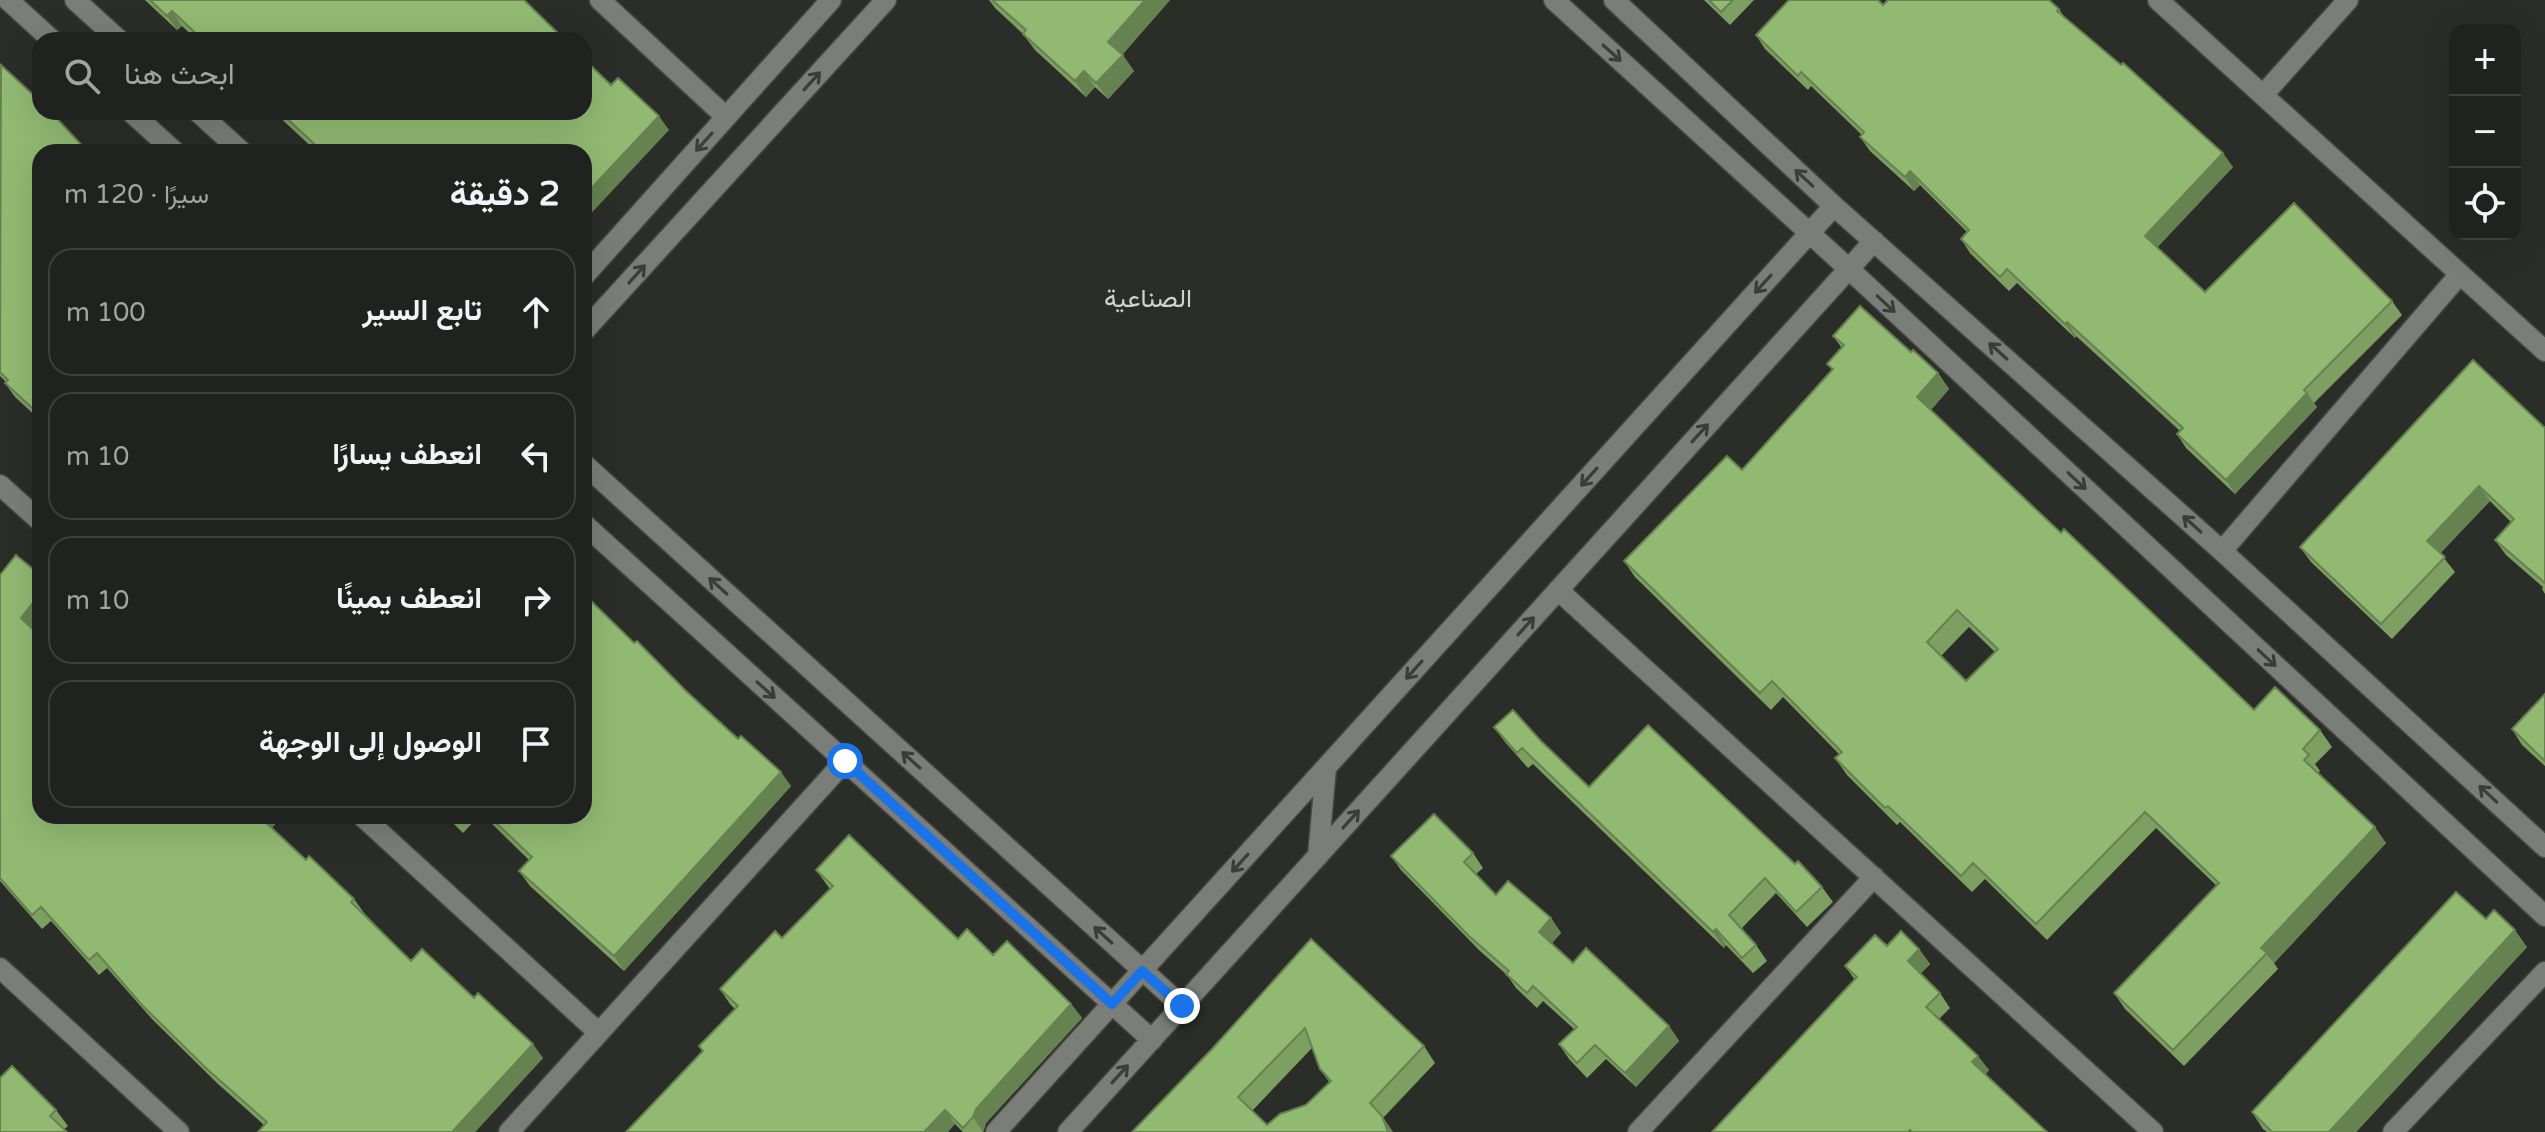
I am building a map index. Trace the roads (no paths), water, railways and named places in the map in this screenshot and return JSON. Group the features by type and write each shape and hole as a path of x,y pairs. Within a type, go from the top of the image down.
{"street":[{"path":"8,0 43,32"},
{"path":"75,0 110,32"},
{"path":"600,0 726,117"},
{"path":"592,267 831,0"},
{"path":"592,322 886,0"},
{"path":"1554,0 1849,269 2545,916"},
{"path":"1614,0 1834,206 2222,551 2545,847"},
{"path":"2158,0 2545,351"},
{"path":"2263,95 2348,0"},
{"path":"140,120 166,144"},
{"path":"207,120 233,144"},
{"path":"996,1132 1834,206"},
{"path":"1068,1132 1874,241"},
{"path":"2222,551 2460,274"},
{"path":"592,471 1182,1006"},
{"path":"0,485 32,514"},
{"path":"592,531 1152,1040"},
{"path":"1558,590 2153,1132"},
{"path":"509,1132 845,761"},
{"path":"1318,856 1326,768"},
{"path":"371,824 599,1033"},
{"path":"1638,1132 1874,877"},
{"path":"0,968 179,1132"},
{"path":"2393,1132 2545,972"}],"district":[{"name":"الصناعية","path":"1148,298"}]}
